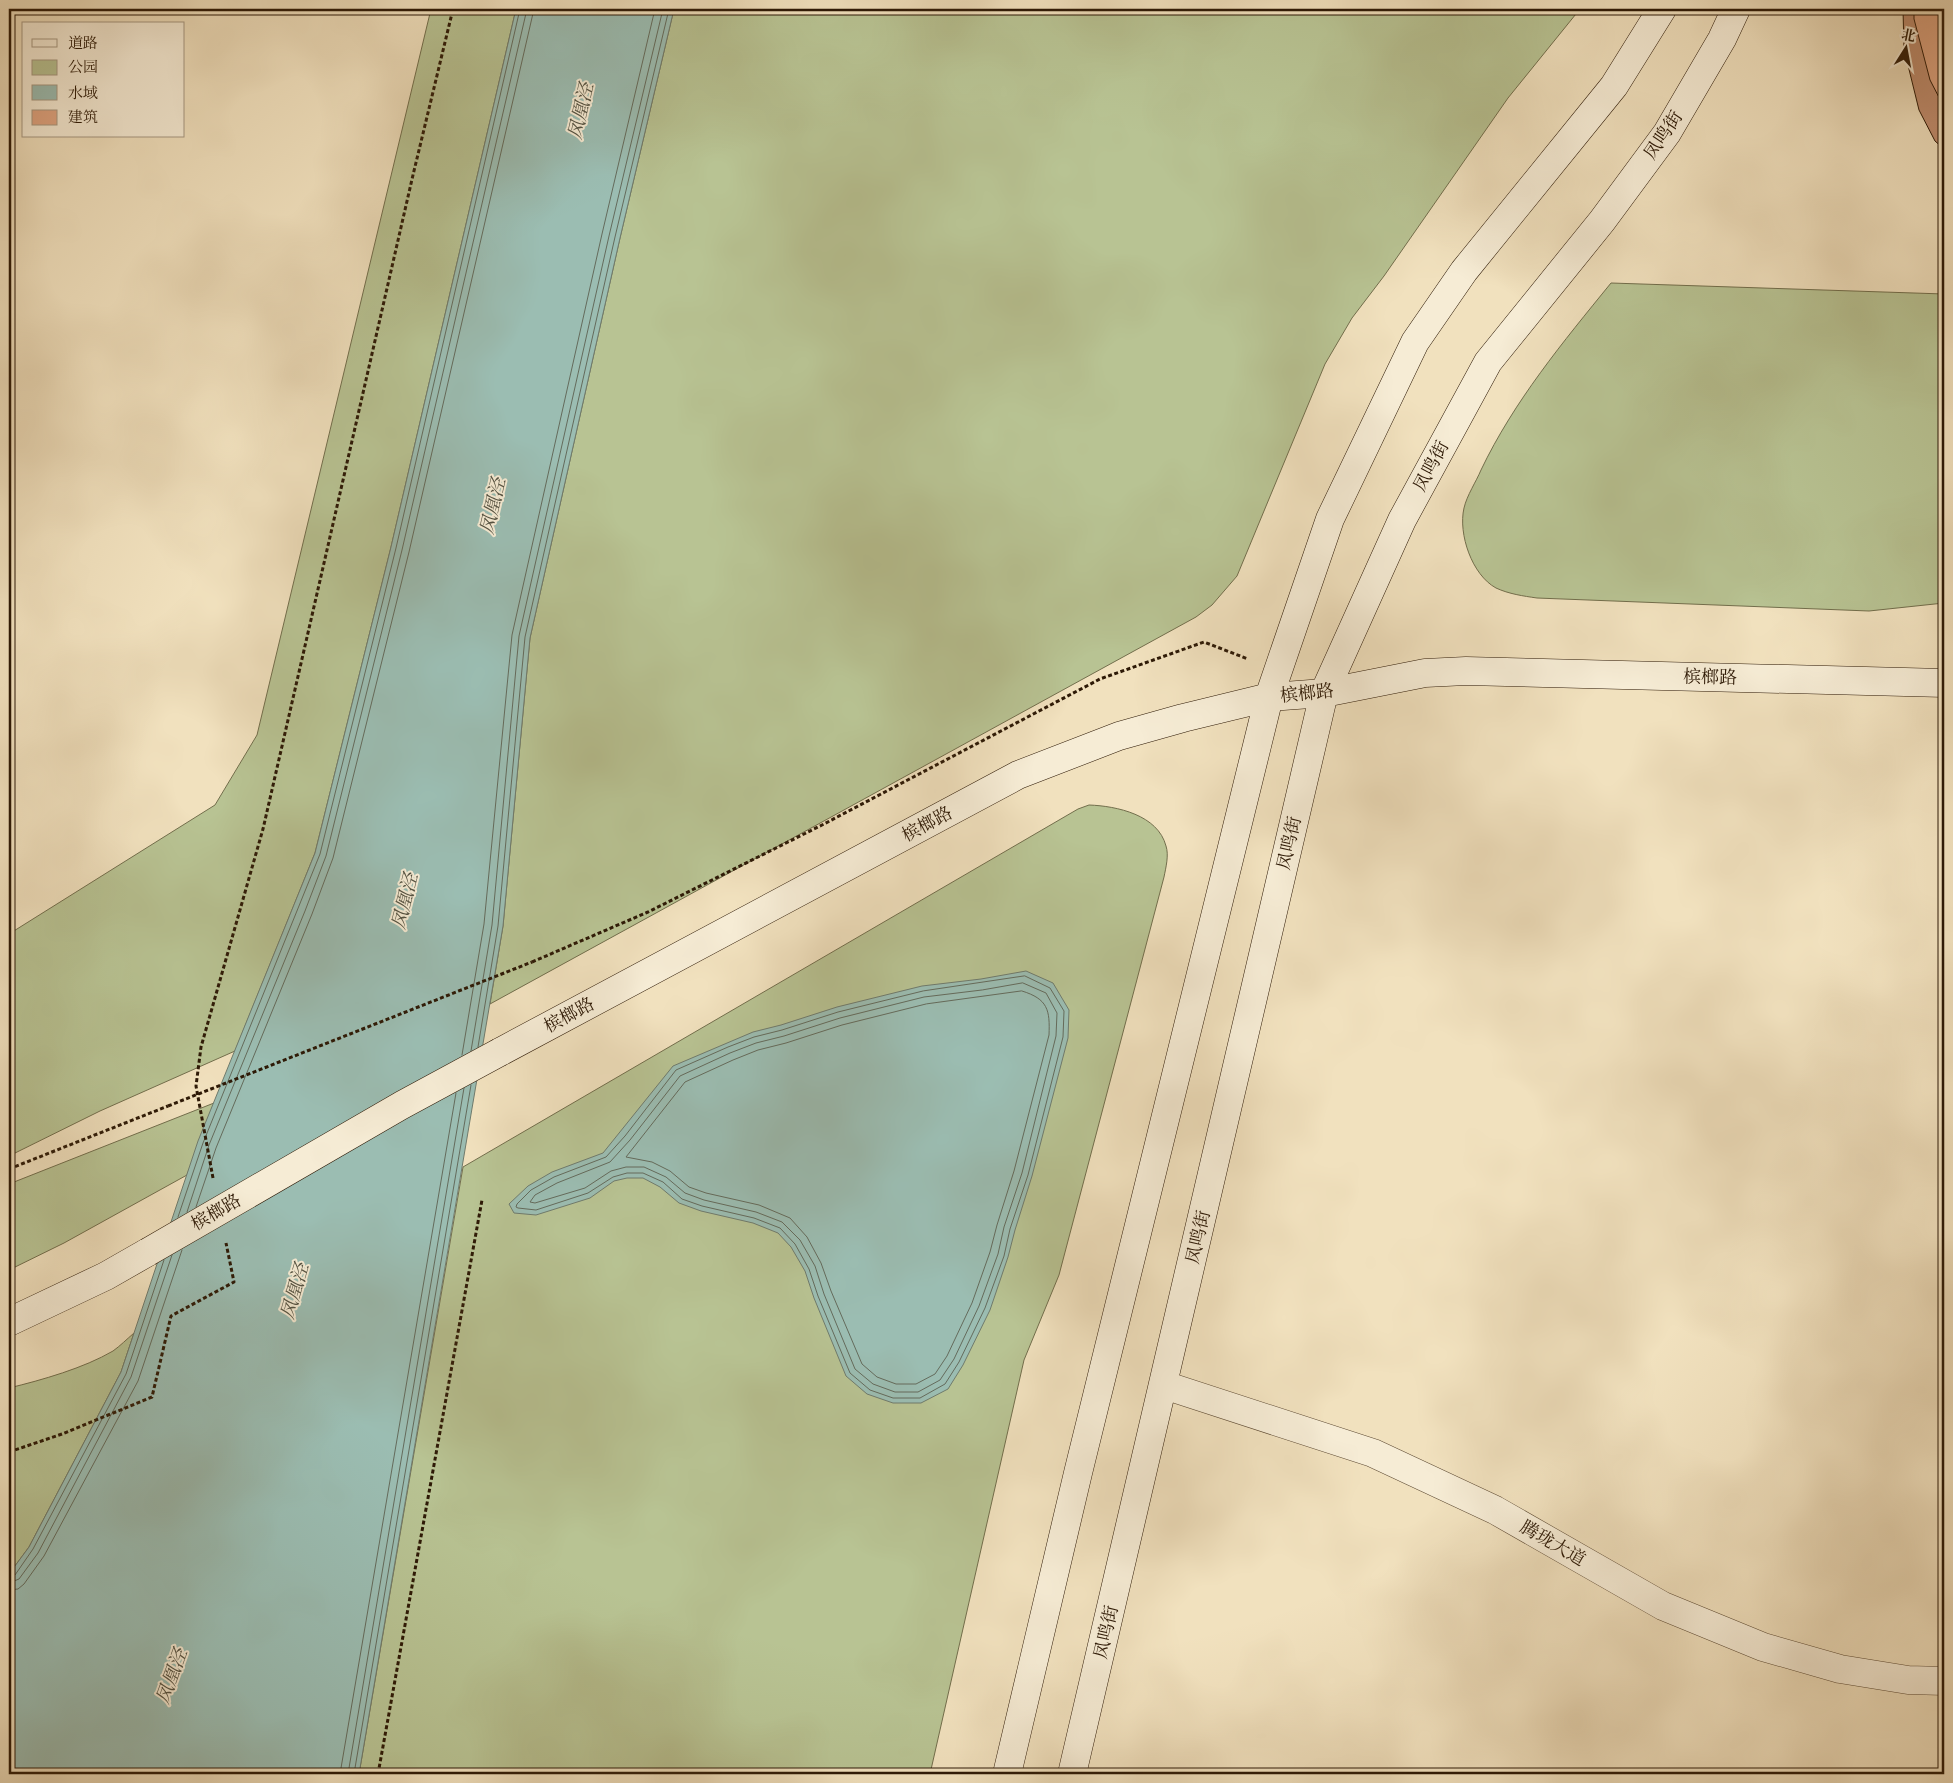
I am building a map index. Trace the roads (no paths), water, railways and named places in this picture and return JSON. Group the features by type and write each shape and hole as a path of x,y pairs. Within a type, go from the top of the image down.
{"street":[{"path":"1007,1774 1078,1473 1269,697 1330,519 1416,342 1464,271 1614,86 1662,9"},
{"name":"凤鸣街","path":"1072,1774 1324,693 1402,520 1488,362 1602,221 1667,133 1722,38 1736,9"},
{"name":"槟榔路","path":"9,1322 106,1276 402,1105 1018,775 1119,736 1269,697 1324,693 1425,673 1466,672 1944,683"},
{"name":"腾珑大道","path":"1164,1384 1373,1453 1495,1510 1663,1606 1763,1647 1840,1669 1908,1680 1944,1682"}],"water":[{"name":"凤凰泾","path":"516,9 674,9 620,238 530,638 503,926 359,1774 9,1774 9,1574 29,1547 121,1372 198,1141 315,853 391,547"},
{"path":"1026,971 1053,983 1069,1010 1068,1038 1032,1176 990,1310 963,1365 948,1389 921,1403 893,1403 867,1394 846,1376 805,1271 791,1247 778,1233 753,1223 701,1211 679,1203 660,1187 643,1178 627,1178 614,1181 590,1198 536,1215 514,1213 509,1204 528,1186 552,1172 603,1153 673,1066 753,1032 837,1007 922,986"}]}
